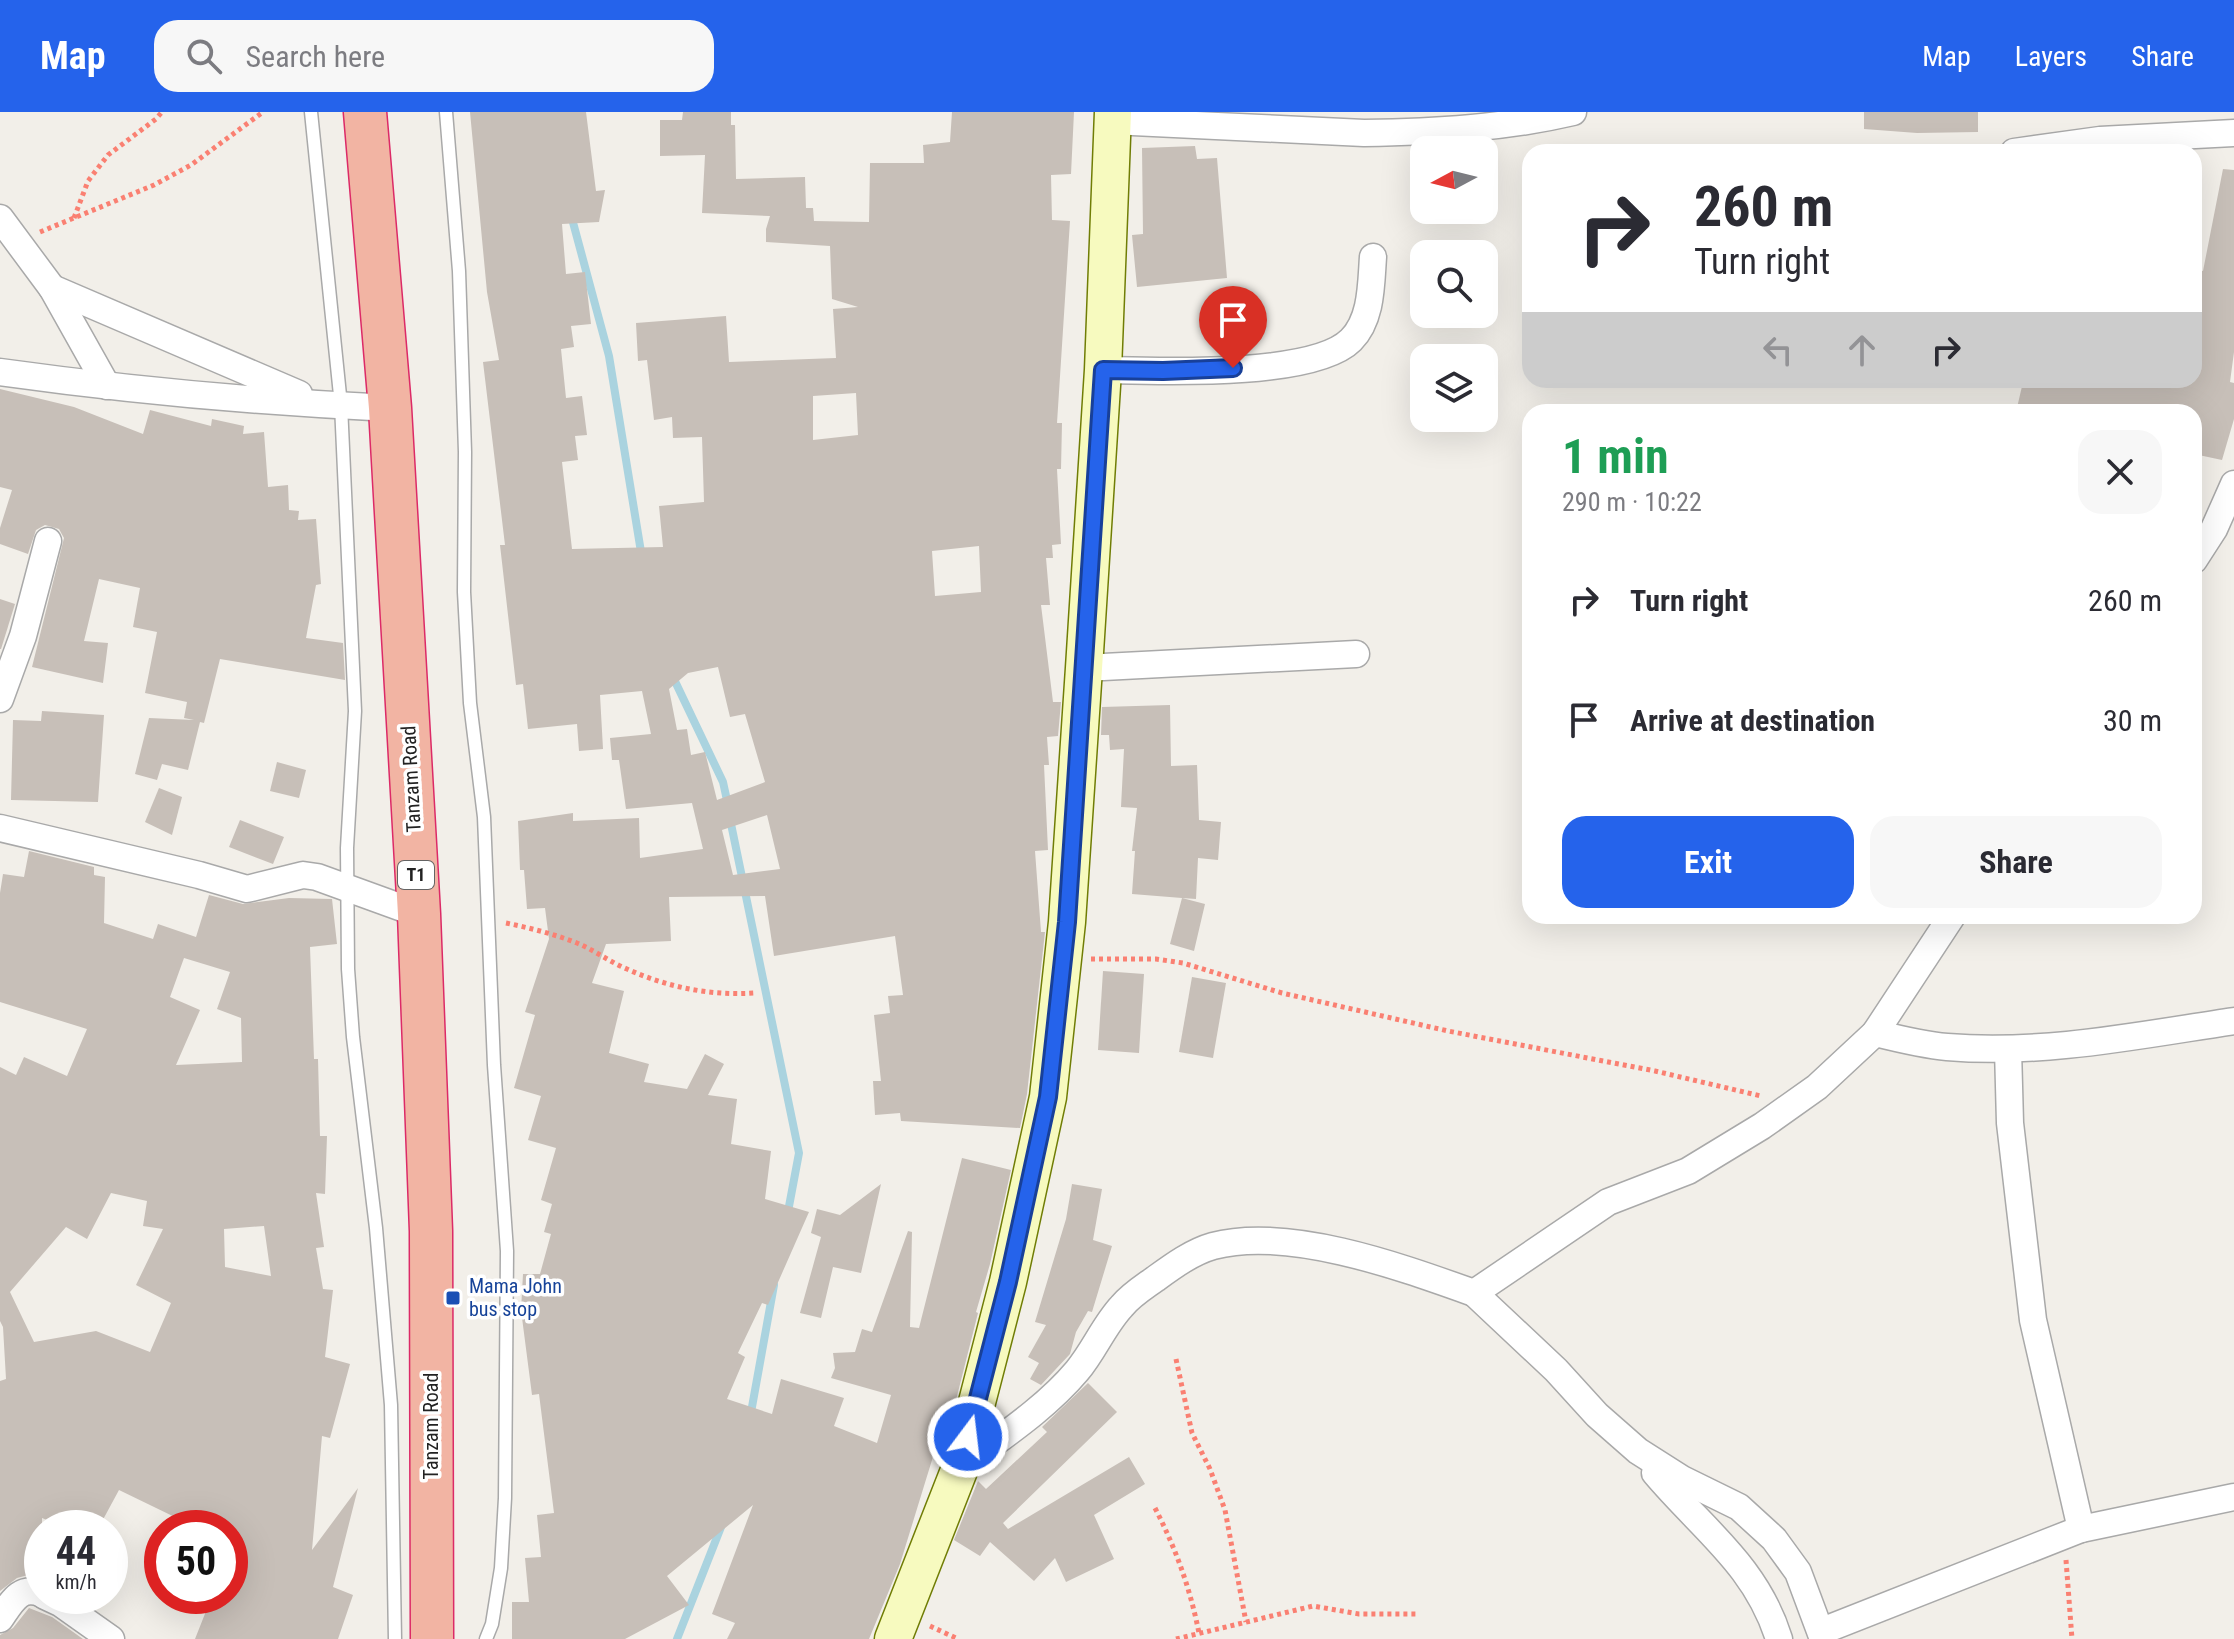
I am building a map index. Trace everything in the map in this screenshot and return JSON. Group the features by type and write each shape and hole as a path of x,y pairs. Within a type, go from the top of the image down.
{"highway":[{"name":"Tanzam Road","path":"365,112 390,408 419,914 431,1231 432,1639"}],"main road":[{"path":"893,1639 960,1468 1008,1282 1048,1097 1063,960 1084,668 1103,370 1112,116"}],"street":[{"path":"1112,116 1366,123 1442,131 1573,112"},
{"path":"2071,144 2234,133"},
{"path":"0,218 52,288 107,386"},
{"path":"1103,370 1258,367 1297,362 1333,352 1352,339 1365,318 1373,257"},
{"path":"52,288 329,404"},
{"path":"0,372 212,396 390,408"},
{"path":"2202,545 2234,484"},
{"path":"0,699 23,636 48,541"},
{"path":"1084,668 1356,654"},
{"path":"0,828 247,889 303,875 331,881 347,890 419,914"},
{"path":"1474,1293 1608,1202 1688,1171 1762,1126 1847,1061 1875,1033 1947,924"},
{"path":"1875,1033 1946,1047 2008,1049 2088,1043 2234,1021"},
{"path":"2008,1049 2010,1123 2033,1320 2072,1532"},
{"path":"960,1468 1018,1424 1077,1371 1121,1306 1135,1293 1191,1255 1211,1246 1245,1240 1272,1240 1388,1265 1474,1293 1556,1370 1597,1415 1638,1451 1682,1479 1739,1507 1774,1539 1798,1572 1822,1635 2072,1532 2234,1497"},
{"path":"1638,1451 1717,1536 1754,1583 1779,1639"},
{"path":"0,1619 13,1599 24,1591"},
{"path":"76,1614 111,1639"}],"lane":[{"path":"311,112 329,404 355,711 347,890 348,969 376,1228 391,1405 395,1639"},
{"path":"446,112 459,271 465,452 464,592 470,703 484,817 494,1065 507,1266 505,1498 501,1568 492,1624 486,1639"}],"path":[{"path":"74,219 88,181 108,155 162,112"},
{"path":"16,241 154,185 191,165 263,112"},
{"path":"489,919 580,944 629,971 670,984 726,995 754,993"},
{"path":"1063,960 1126,958 1183,963 1282,993 1793,1103"},
{"path":"1176,1359 1192,1433 1225,1510 1246,1622"},
{"path":"1155,1508 1176,1550 1199,1633"},
{"path":"2072,1532 2072,1639"},
{"path":"1176,1639 1313,1606 1359,1614 1418,1614"}],"building":[{"path":"470,112 586,112 596,191 605,190 599,222 562,224 566,274 585,272 591,324 571,326 574,347 561,349 566,398 582,396 587,435 575,436 578,460 562,462 572,549 663,547 659,506 704,502 702,437 673,438 672,417 654,420 647,360 638,361 636,323 726,316 729,362 836,358 833,309 858,307 832,299 830,246 766,242 770,216 702,213 705,155 660,156 660,120 682,120 683,112 731,112 731,125 735,125 736,179 805,177 806,208 813,208 814,221 869,222 870,163 924,163 923,145 950,142 952,112 1074,112 1071,174 1051,175 1052,220 1070,221 1057,423 1062,423 1061,469 1057,469 1061,544 1052,545 1053,558 1046,558 1050,605 1041,605 1053,702 1061,702 1058,736 1047,737 1049,765 1044,765 1048,850 1035,851 1041,932 1045,932 1027,1094 1020,1128 901,1121 900,1113 875,1115 873,1081 881,1081 874,1015 890,1013 888,996 903,995 895,936 774,956 765,896 669,897 671,941 606,944 592,983 624,991 609,1053 649,1064 644,1082 687,1089 705,1054 724,1064 708,1095 737,1099 731,1144 771,1151 765,1199 809,1212 768,1305 762,1303 738,1353 745,1357 727,1399 772,1414 781,1379 844,1398 834,1426 877,1443 891,1395 831,1378 835,1368 833,1353 855,1352 862,1329 872,1332 908,1231 912,1232 910,1327 919,1328 962,1158 1011,1170 955,1404 953,1409 948,1408 900,1564 869,1639 727,1639 735,1623 712,1614 753,1505 667,1576 689,1605 625,1639 512,1639 512,1602 529,1602 525,1558 541,1557 537,1515 554,1513 539,1394 532,1395 521,1310 523,1274 540,1274 551,1234 544,1232 552,1204 541,1200 556,1148 528,1140 541,1096 514,1088 535,1015 525,1012 549,939 545,908 527,909 524,870 520,870 518,821 573,813 573,821 639,818 640,858 703,849 692,803 626,809 619,760 612,760 610,738 651,734 642,691 600,695 603,749 579,751 577,724 528,729 523,684 516,685 500,545 505,545 483,362 499,360 487,292","holes":["856,393 858,435 813,440 813,396","979,546 981,592 935,596 932,551","718,667 730,717 745,714 765,782 717,800 705,752 691,755 687,729 677,730 669,689 688,673","767,815 780,869 733,875 722,830"]},
{"path":"1864,112 1978,112 1978,132 1917,133 1864,129"},
{"path":"1195,146 1197,159 1217,158 1227,278 1137,287 1132,235 1143,234 1142,148"},
{"path":"2223,169 2234,170 2234,352 2230,382 2234,383 2234,419 2222,460 2202,456 2202,404 2018,404 2022,388 2202,388 2203,271"},
{"path":"0,389 74,407 143,434 150,410 211,426 212,419 244,426 243,434 264,432 268,487 288,485 289,510 299,511 298,520 316,519 321,584 316,585 306,638 343,643 345,680 220,659 188,770 162,764 157,780 135,774 149,718 194,720 184,718 187,702 145,693 157,632 133,627 140,588 99,579 84,641 108,643 103,683 32,667 64,538 59,529 45,525 36,530 28,554 0,544 0,528 12,490 0,487"},
{"path":"0,599 15,604 1,649 0,649"},
{"path":"1170,705 1171,766 1197,765 1199,820 1221,822 1218,860 1198,858 1196,899 1132,894 1135,851 1132,851 1137,808 1121,807 1124,749 1110,750 1109,735 1101,735 1102,707"},
{"path":"42,711 104,715 98,802 11,800 13,720 41,721"},
{"path":"277,762 306,770 299,798 270,791"},
{"path":"159,788 182,797 172,835 145,822"},
{"path":"240,820 284,837 273,864 229,847"},
{"path":"29,851 94,867 94,875 105,877 104,923 153,939 158,924 196,937 209,895 243,904 289,898 332,899 337,944 310,947 320,1136 327,1136 325,1194 316,1193 324,1247 316,1248 323,1289 333,1290 325,1357 350,1364 330,1438 322,1436 312,1550 358,1488 333,1587 353,1595 338,1639 195,1639 205,1614 248,1614 248,1510 160,1510 119,1490 108,1510 24,1510 24,1576 0,1591 0,1381 6,1379 0,1321 0,1067 16,1075 24,1057 67,1076 87,1029 0,1002 0,893 3,874 24,877","holes":["184,958 230,972 217,1009 241,1018 242,1062 176,1065 200,1010 170,997","111,1193 147,1201 143,1226 163,1229 136,1285 171,1303 150,1352 96,1331 34,1342 10,1292 66,1227 87,1239","264,1226 271,1276 225,1267 224,1229"]},
{"path":"1182,898 1205,904 1194,951 1170,944"},
{"path":"1103,971 1144,974 1139,1053 1098,1050"},
{"path":"1192,977 1226,983 1213,1058 1179,1052"},
{"path":"881,1184 861,1273 833,1267 821,1318 800,1313 821,1237 811,1233 817,1209 840,1215"},
{"path":"1072,1184 1102,1189 1093,1240 1112,1246 1092,1312 1088,1311 1076,1332 1070,1354 1041,1385 1030,1379 1039,1363 1028,1357 1046,1325 1035,1322 1066,1219"},
{"path":"1088,1383 1117,1412 1003,1523 1008,1529 1129,1457 1145,1484 1094,1515 1114,1559 1066,1582 1055,1558 1034,1581 990,1542 980,1556 954,1540 978,1481 986,1489 1047,1432 1042,1427"},
{"path":"24,1614 44,1614 83,1639 0,1639 0,1635 13,1628"}],"waterway":[{"path":"571,215 609,356 642,558"},
{"path":"672,675 723,782 728,805"},
{"path":"730,819 799,1153 787,1217"},
{"path":"750,1418 774,1285"},
{"path":"677,1639 721,1527"}],"place":[{"name":"Mama John bus stop","path":"453,1298"}],"route":[{"path":"968,1437 1008,1282 1048,1097 1067,922 1103,370 1233,368"}]}
